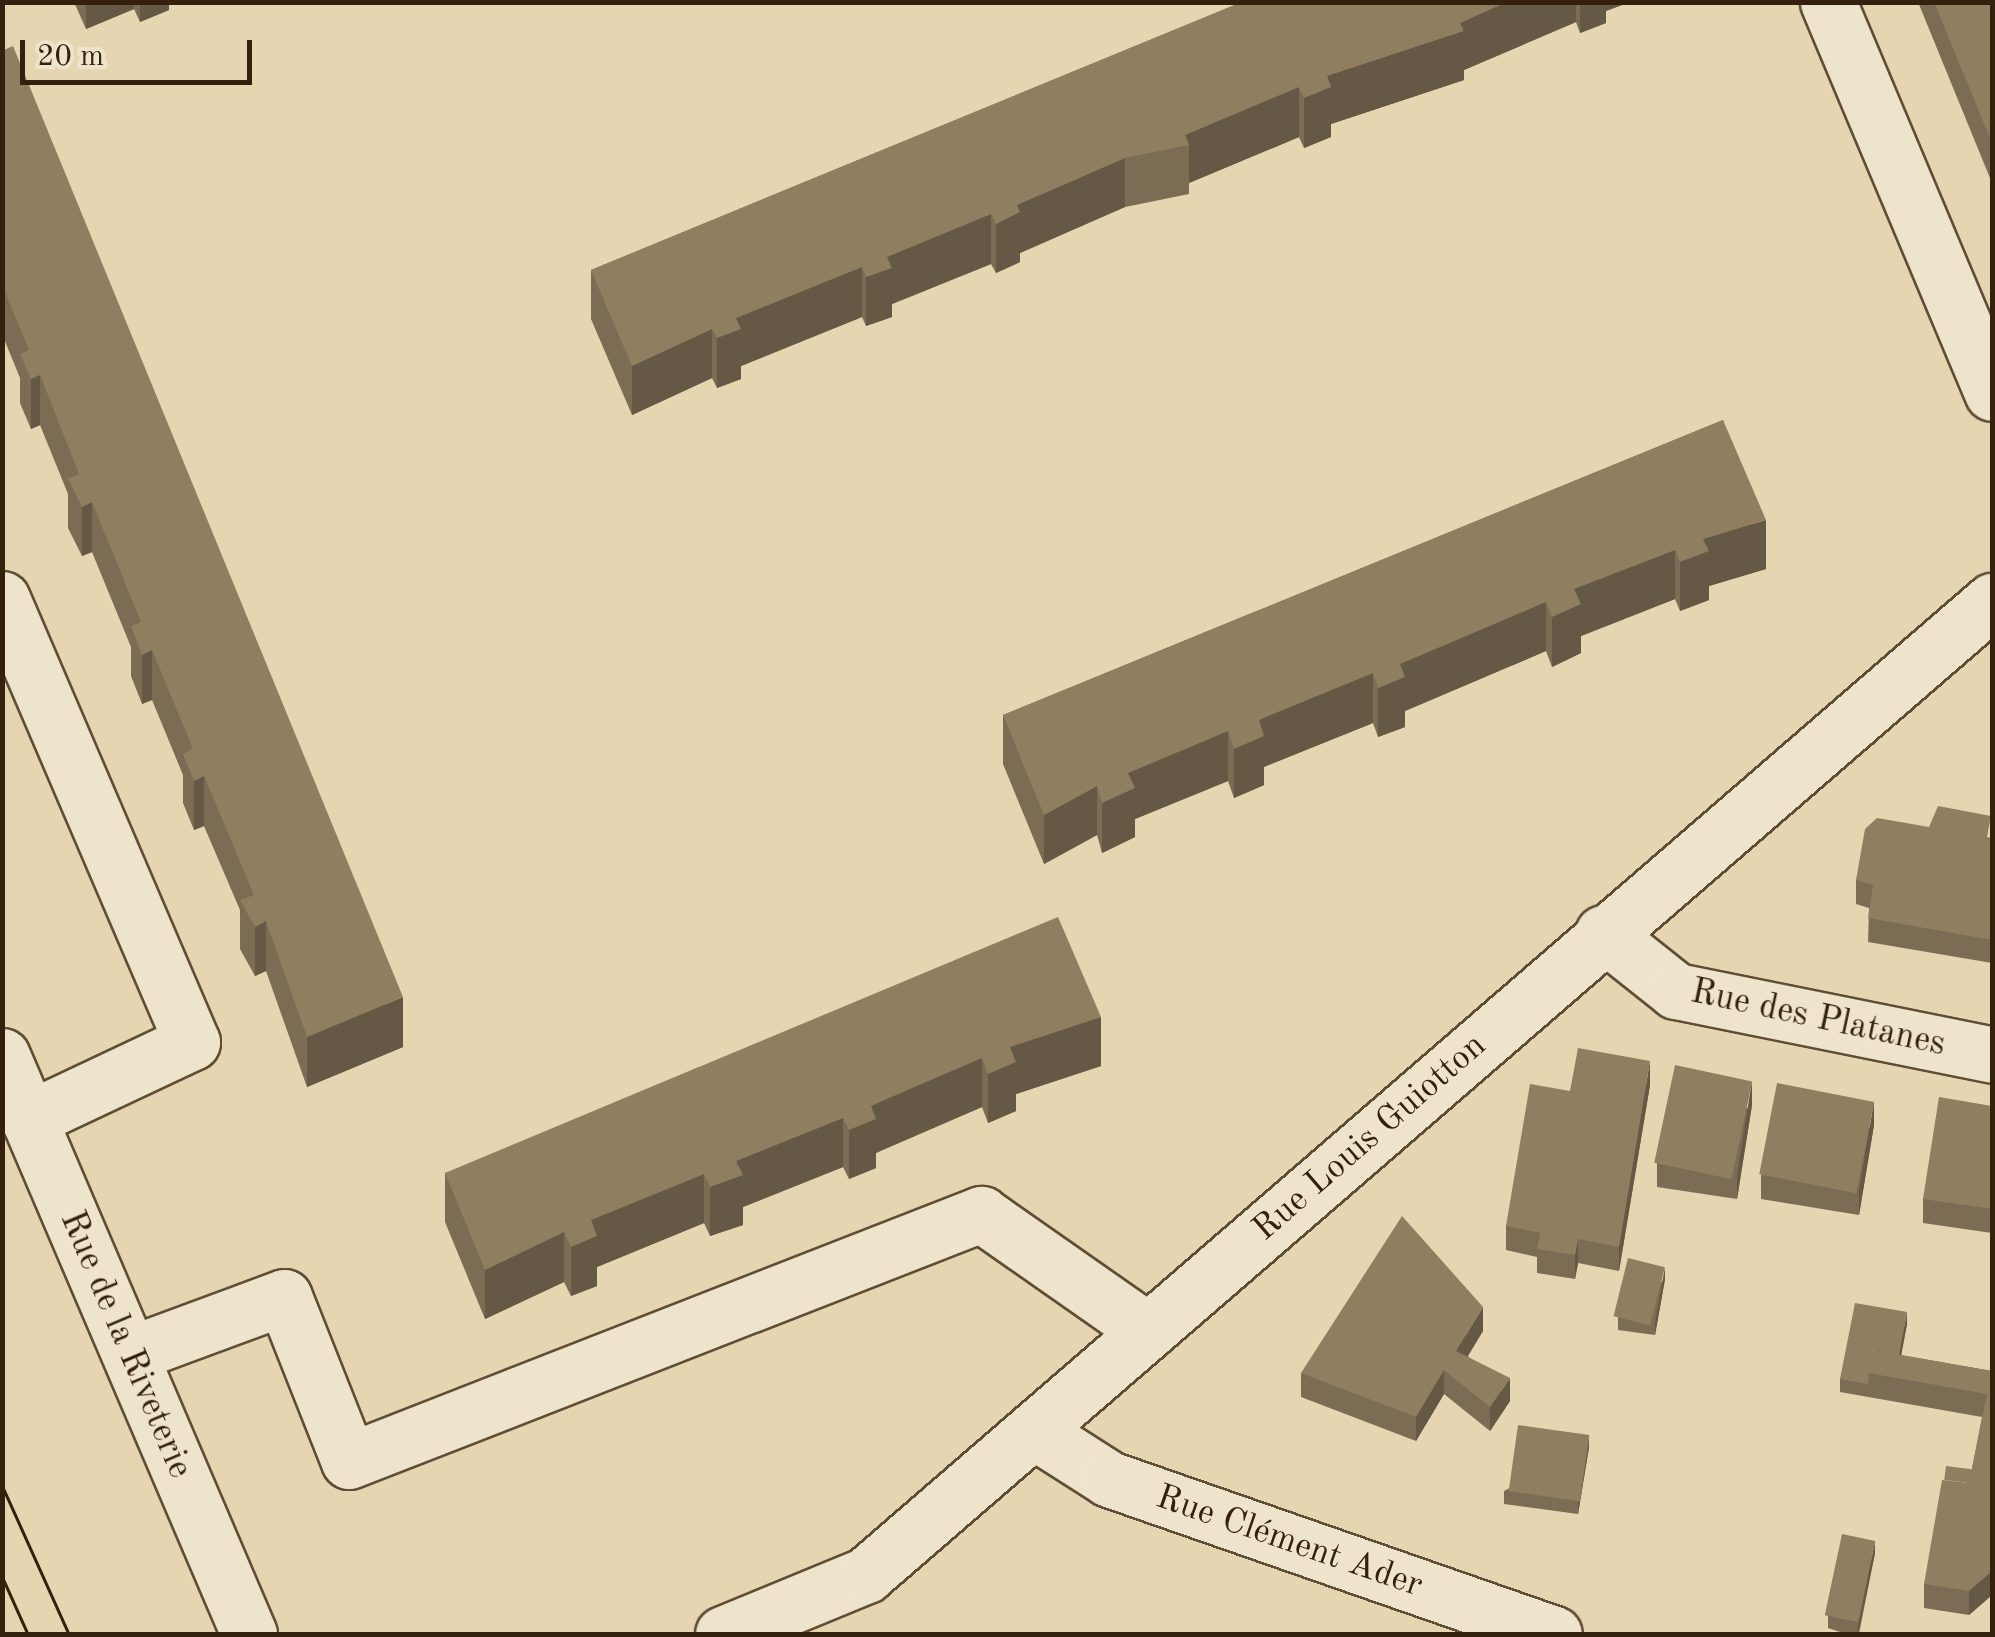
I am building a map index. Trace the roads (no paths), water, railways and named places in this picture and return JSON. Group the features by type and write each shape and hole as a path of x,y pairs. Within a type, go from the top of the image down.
{"street":[{"path":"1828,2 1992,393"},
{"path":"2,599 192,1042 28,1119"},
{"name":"Rue Louis Guiotton","path":"723,1634 866,1575 1603,934 1992,602"},
{"name":"Rue des Platanes","path":"1603,934 1646,975 1694,997 1992,1054"},
{"name":"Rue de la Riveterie","path":"2,1056 133,1352 249,1634"},
{"path":"133,1352 284,1297 350,1462 981,1214 1148,1331"},
{"name":"Rue Clément Ader","path":"1034,1431 1108,1479 1554,1634"}],"tram line":[{"path":"2,1485 69,1634"},
{"path":"2,1576 28,1634"}]}
